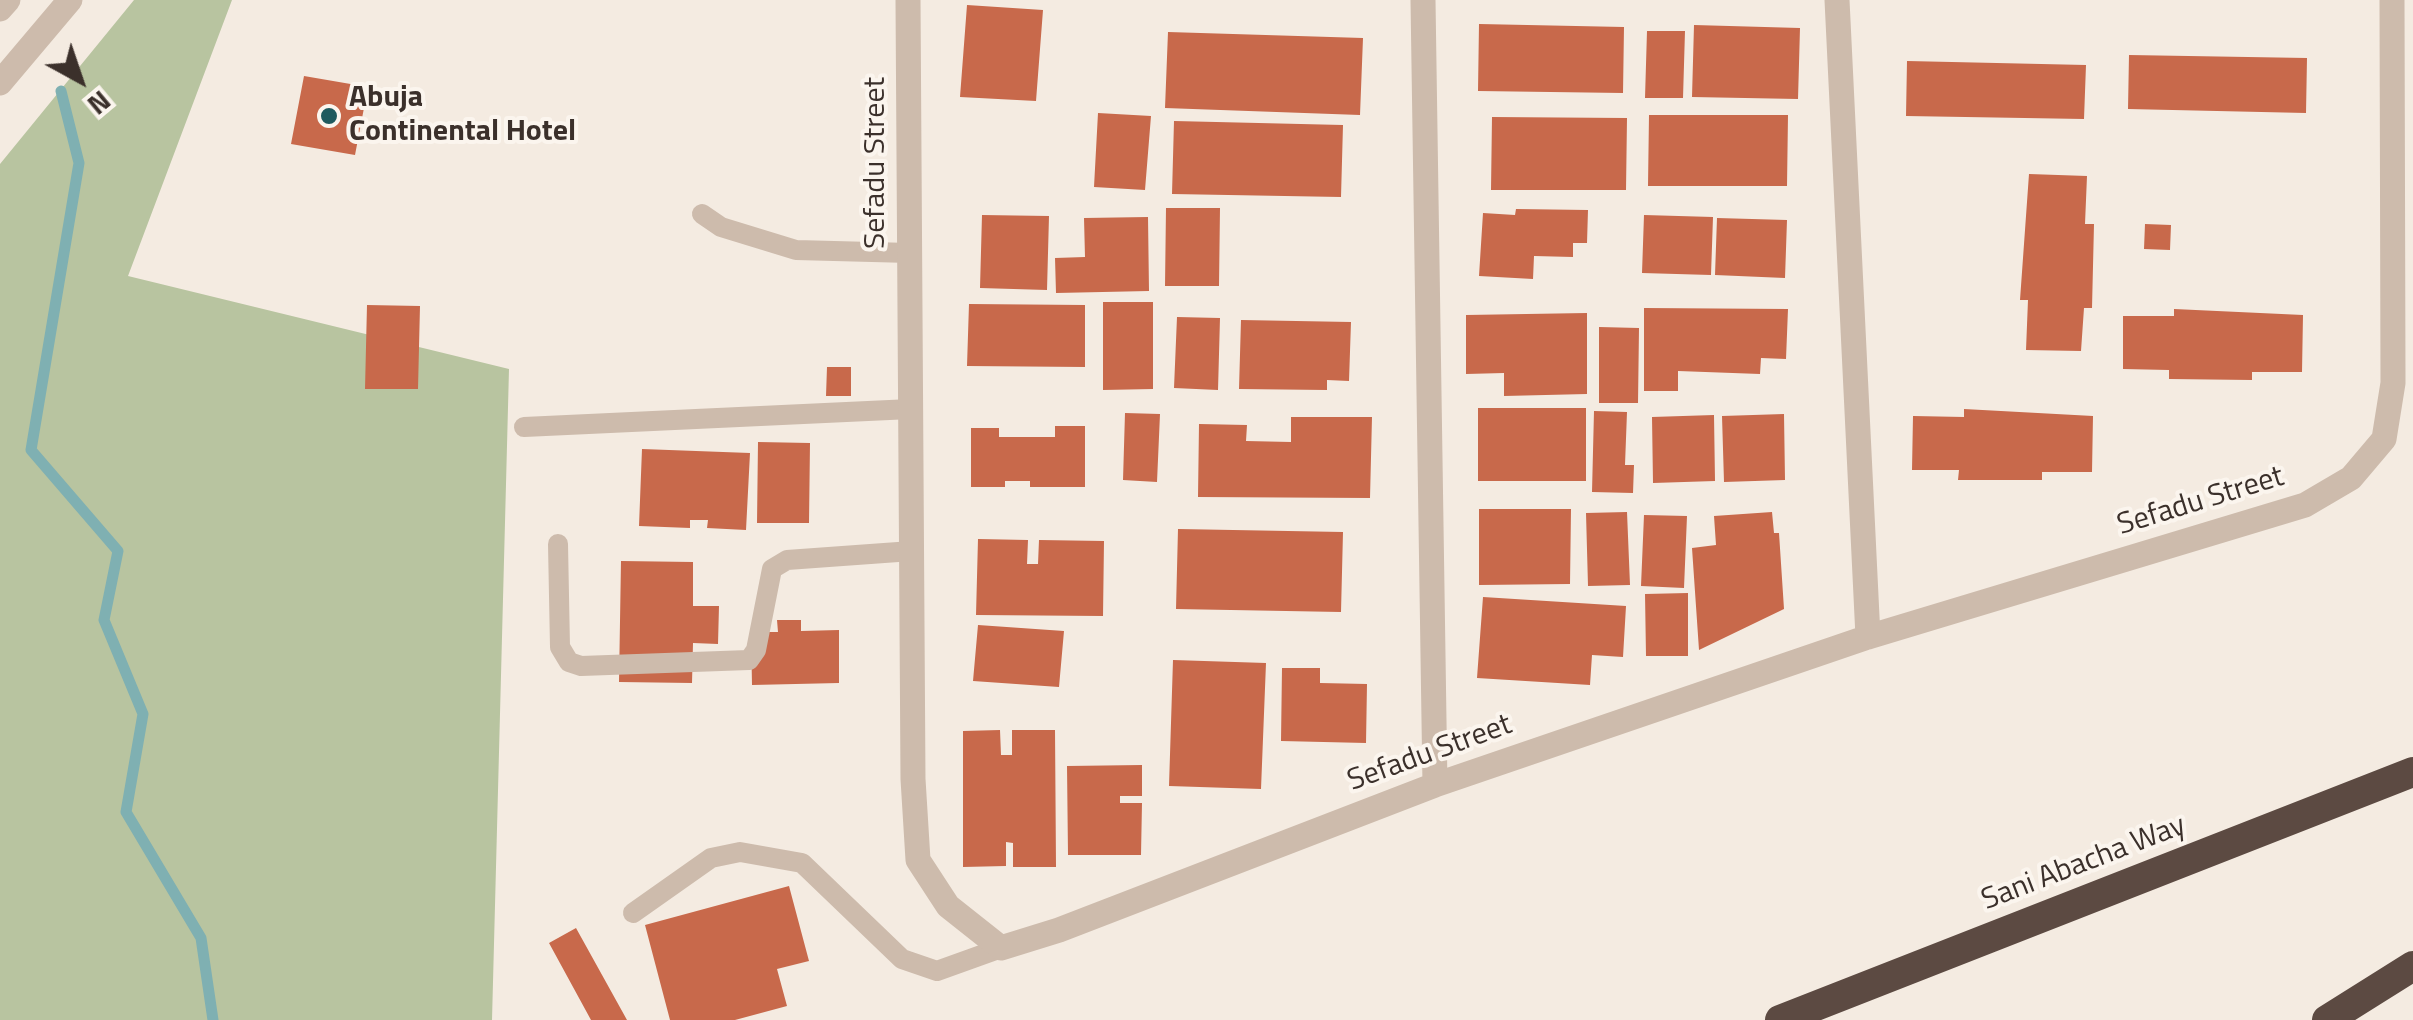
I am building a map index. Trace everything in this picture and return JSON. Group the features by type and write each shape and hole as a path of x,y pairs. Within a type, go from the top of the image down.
{"highway":[{"name":"Sani Abacha Way","path":"1780,1020 2413,772"},
{"path":"2327,1020 2413,966"}],"street":[{"path":"0,9 8,0"},
{"path":"0,83 70,0"},
{"name":"Sefadu Street","path":"908,0 918,860 948,906 1001,948 1058,930 1435,785 1868,637 2305,505 2351,478 2384,439 2393,383 2392,0"},
{"path":"1423,0 1435,785"},
{"path":"1837,0 1868,637"}],"lane":[{"path":"702,214 720,227 796,250 910,253"},
{"path":"524,427 911,410"},
{"path":"558,544 560,647 569,662 580,666 749,660 756,650 772,569 788,560 912,551"},
{"path":"633,913 711,858 740,852 802,863 902,959 937,971 1001,948"}],"green space":[{"path":"134,0 232,0 128,276 509,369 492,1020 0,1020 0,164"}],"building":[{"path":"967,5 1043,10 1036,101 960,97"},
{"path":"1479,24 1624,27 1623,93 1478,91"},
{"path":"1694,25 1800,28 1798,99 1692,97"},
{"path":"1647,31 1685,31 1683,98 1645,98"},
{"path":"1168,32 1363,38 1360,115 1165,108"},
{"path":"2129,55 2307,58 2306,113 2128,109"},
{"path":"1907,61 2086,65 2084,119 1906,116"},
{"name":"Abuja Continental Hotel","path":"304,76 368,87 355,155 291,144"},
{"path":"1098,113 1151,116 1145,190 1094,187"},
{"path":"1649,115 1788,115 1787,186 1648,186"},
{"path":"1492,117 1627,118 1626,190 1491,190"},
{"path":"1174,121 1343,125 1341,197 1172,194"},
{"path":"2029,174 2087,176 2085,224 2094,224 2092,308 2084,308 2081,351 2026,350 2028,300 2020,300"},
{"path":"1166,208 1220,208 1219,286 1165,286"},
{"path":"1516,209 1588,210 1587,243 1573,243 1573,257 1534,256 1533,279 1479,276 1483,213 1515,215"},
{"path":"982,215 1049,216 1047,290 980,288"},
{"path":"1644,215 1713,217 1711,275 1642,273"},
{"path":"1148,217 1149,291 1056,293 1055,258 1085,257 1084,218"},
{"path":"1717,218 1787,220 1785,278 1715,275"},
{"path":"2145,224 2171,225 2170,250 2144,249"},
{"path":"1103,302 1153,302 1153,389 1103,390"},
{"path":"969,304 1085,305 1085,367 967,366"},
{"path":"367,305 420,306 418,389 365,389"},
{"path":"1644,308 1788,309 1786,359 1761,358 1760,374 1678,371 1678,391 1644,391"},
{"path":"2174,309 2303,315 2302,372 2252,372 2252,380 2169,379 2169,370 2123,369 2123,316 2174,316"},
{"path":"1587,313 1587,394 1504,396 1504,373 1466,374 1466,315"},
{"path":"1177,317 1220,318 1218,390 1174,388"},
{"path":"1241,320 1351,322 1349,381 1327,380 1327,390 1239,389"},
{"path":"1599,327 1639,328 1638,403 1599,403"},
{"path":"827,367 851,367 851,396 826,396"},
{"path":"1478,408 1586,408 1586,481 1478,481"},
{"path":"1964,409 2093,416 2092,472 2042,472 2042,480 1958,480 1959,470 1912,470 1913,416 1964,417"},
{"path":"1594,411 1627,412 1625,465 1634,465 1633,493 1592,492"},
{"path":"1125,413 1160,414 1157,482 1123,480"},
{"path":"1784,414 1785,480 1724,482 1722,416"},
{"path":"1714,415 1715,481 1653,483 1652,417"},
{"path":"1291,417 1372,417 1370,498 1198,497 1199,424 1247,425 1246,441 1291,442"},
{"path":"1055,426 1085,426 1085,487 1030,487 1030,481 1005,481 1005,487 971,487 971,428 999,428 999,437 1055,437"},
{"path":"758,442 810,443 809,523 757,523"},
{"path":"642,449 750,453 746,530 707,528 708,520 690,520 690,528 639,526"},
{"path":"1479,509 1571,509 1570,584 1479,585"},
{"path":"1627,512 1630,585 1588,586 1586,513"},
{"path":"1772,512 1774,533 1779,533 1784,609 1699,650 1692,548 1716,545 1714,516"},
{"path":"1644,515 1687,516 1684,588 1641,586"},
{"path":"1178,529 1343,532 1341,612 1176,609"},
{"path":"978,539 1028,540 1027,564 1038,564 1039,540 1104,541 1103,616 976,615"},
{"path":"621,561 693,562 693,606 719,606 718,644 693,643 692,683 619,682"},
{"path":"1688,593 1688,656 1646,656 1645,594"},
{"path":"1483,597 1626,606 1623,657 1592,655 1590,685 1477,678"},
{"path":"777,620 801,620 801,631 839,630 839,683 752,685 751,632 778,632"},
{"path":"978,625 1064,631 1059,687 973,681"},
{"path":"1173,660 1266,663 1261,789 1169,786"},
{"path":"1282,668 1320,668 1320,683 1367,684 1366,743 1281,741"},
{"path":"1000,730 1001,755 1012,755 1012,730 1055,730 1056,867 1013,867 1013,843 1006,842 1006,866 963,867 963,731"},
{"path":"1142,765 1142,796 1120,796 1120,803 1142,803 1141,855 1068,855 1067,766"},
{"path":"789,886 809,961 777,969 787,1006 735,1020 670,1020 645,925"},
{"path":"576,928 627,1020 591,1020 549,943"}],"waterway":[{"path":"61,91 79,163 31,450 118,551 104,620 143,714 126,812 201,938 213,1020"}],"place":[{"name":"Abuja Continental Hotel","path":"329,116"}]}
